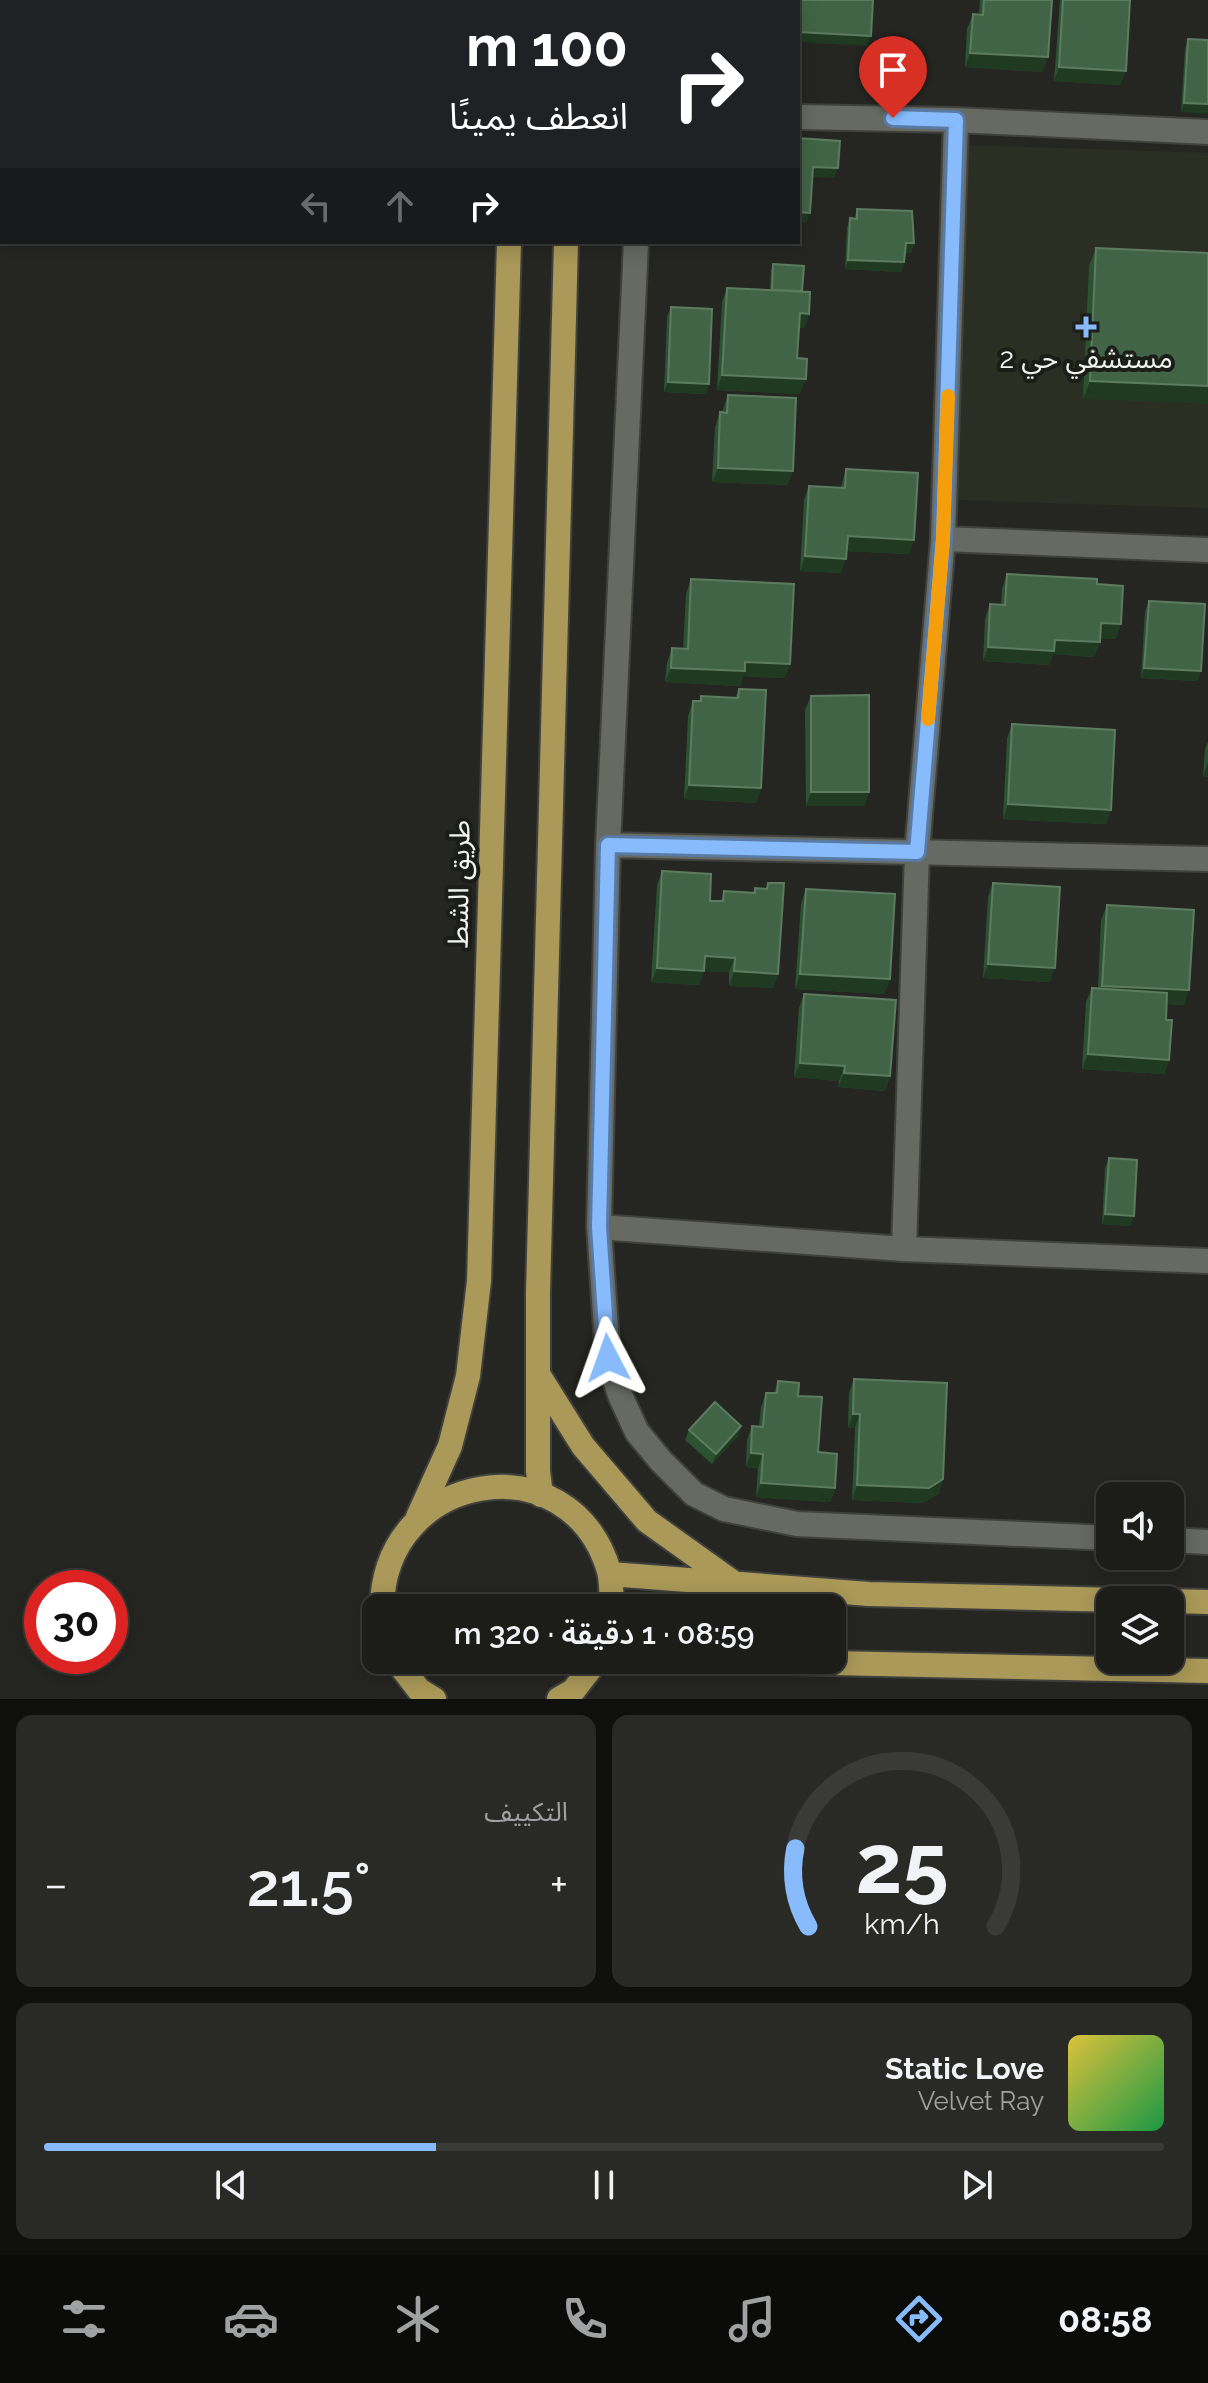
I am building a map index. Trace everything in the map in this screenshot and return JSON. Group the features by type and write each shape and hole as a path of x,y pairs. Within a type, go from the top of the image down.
{"main road":[{"name":"طريق الشط","path":"418,1517 450,1446 468,1376 479,1281 509,244"},
{"path":"541,1495 538,1471 538,1374 566,244"},
{"path":"538,1374 583,1446 647,1521 733,1582"},
{"path":"382,1594 382,1583 395,1547 418,1517 445,1498 477,1487 510,1486 541,1495 565,1508 585,1526 600,1549 610,1574 611,1594"},
{"path":"610,1574 869,1594 1096,1599"},
{"path":"1184,1601 1208,1602"},
{"path":"846,1663 1208,1671"},
{"path":"400,1674 408,1699"},
{"path":"407,1674 419,1690 434,1699"},
{"path":"567,1696 585,1674"}],"street":[{"path":"800,117 956,120 1208,132"},
{"path":"904,1249 917,852 943,539 956,120"},
{"path":"636,244 608,845 599,1227 608,1358 620,1395 637,1432 694,1494 724,1509 797,1524 1096,1537"},
{"path":"943,539 1208,550"},
{"path":"608,845 1208,859"},
{"path":"599,1227 904,1249 1208,1261"},
{"path":"1184,1541 1208,1542"}],"shaded area":[{"name":"مستشفي حي 2","path":"969,145 1208,153 1208,508 957,500"}],"building":[{"path":"800,0 873,0 871,36 800,32"},
{"path":"984,0 1052,0 1048,57 970,53 973,14 983,15"},
{"path":"1063,0 1130,0 1126,71 1059,67"},
{"path":"1188,39 1208,40 1208,104 1184,103"},
{"path":"800,138 840,141 838,168 813,167 810,213 800,212"},
{"path":"857,209 912,211 914,243 906,243 904,262 848,260 850,218 857,219"},
{"path":"1096,248 1208,253 1208,386 1090,381"},
{"path":"773,264 804,266 802,291 772,290"},
{"path":"727,288 810,292 809,314 800,313 797,358 807,359 806,379 722,375"},
{"path":"671,307 712,309 709,384 668,382"},
{"path":"728,395 796,398 793,471 718,468 720,412 727,413"},
{"path":"846,469 918,473 914,540 848,536 846,559 805,556 809,486 845,488"},
{"path":"1007,574 1097,579 1097,584 1123,586 1121,624 1101,623 1100,642 1055,640 1054,651 988,647 990,604 1005,605"},
{"path":"691,579 794,584 790,664 745,662 745,671 671,668 672,648 688,649"},
{"path":"1149,601 1205,604 1201,671 1144,668"},
{"path":"739,689 766,690 761,788 689,785 693,701 701,701 701,696 738,698"},
{"path":"869,695 869,792 811,792 811,696"},
{"path":"1012,724 1115,730 1111,810 1008,804"},
{"path":"662,871 711,874 710,901 723,901 724,891 755,893 755,888 767,889 768,883 784,883 778,974 734,971 735,958 705,956 704,971 657,968"},
{"path":"993,883 1060,887 1055,968 988,964"},
{"path":"806,889 895,894 890,979 800,974"},
{"path":"1107,905 1194,910 1189,990 1102,986"},
{"path":"1092,988 1167,993 1166,1020 1172,1020 1169,1060 1088,1054"},
{"path":"804,994 896,1000 890,1076 844,1073 845,1066 800,1063"},
{"path":"1109,1158 1137,1160 1134,1216 1105,1214"},
{"path":"854,1379 947,1383 943,1479 929,1488 857,1485 860,1414 853,1414"},
{"path":"778,1381 799,1383 798,1396 822,1397 818,1452 837,1454 835,1488 761,1483 763,1454 751,1453 752,1426 763,1427 766,1393 777,1393"},
{"path":"715,1402 741,1426 716,1454 689,1430"}],"slow traffic":[{"path":"928,719 943,539 948,396"}],"place":[{"name":"مستشفي حي 2","path":"1086,327"}],"route":[{"path":"608,1358 599,1227 608,845 917,852 943,539 956,120 893,118"}]}
